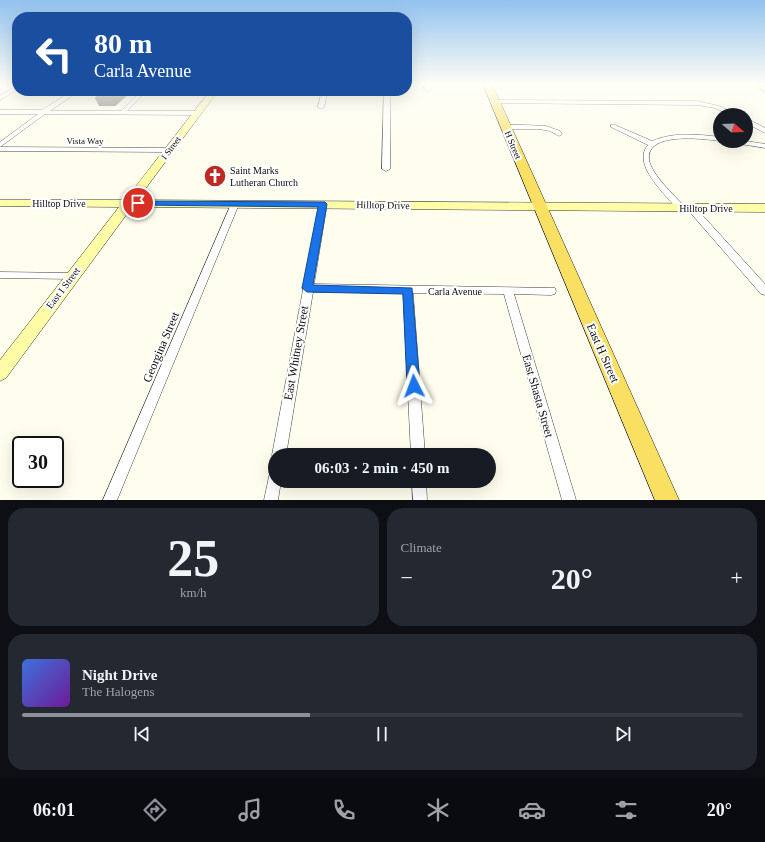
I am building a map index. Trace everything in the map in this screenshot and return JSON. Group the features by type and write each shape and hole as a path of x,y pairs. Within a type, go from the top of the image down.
{"main road":[{"name":"I Street","path":"127,203 202,107"},
{"name":"H Street","path":"496,107 539,206"},
{"name":"Hilltop Drive","path":"0,203 765,208"},
{"name":"East I Street","path":"3,365 127,203"},
{"name":"East H Street","path":"539,206 666,500"}],"street":[{"path":"0,145 51,107"},
{"path":"123,112 128,107"},
{"path":"386,107 386,169"},
{"path":"0,112 198,112"},
{"path":"753,124 765,132"},
{"path":"613,126 652,144"},
{"path":"505,127 544,127 551,128 559,134"},
{"path":"713,139 677,136 664,139 652,144 646,152 648,165 686,208 765,291"},
{"path":"753,144 765,146"},
{"name":"Vista Way","path":"0,149 169,150"},
{"name":"Georgina Street","path":"110,500 235,204"},
{"name":"East Whitney Street","path":"280,448 322,204"},
{"path":"0,275 72,276"},
{"name":"Carla Avenue","path":"307,288 408,291 551,291"},
{"path":"408,291 418,448"},
{"name":"East Shasta Street","path":"508,292 569,500"},
{"path":"271,500 273,488"},
{"path":"419,488 420,500"}],"place":[{"name":"Saint Marks Lutheran Church","path":"215,176"}],"route":[{"path":"138,203 322,204 307,288 408,291 414,386"}]}
